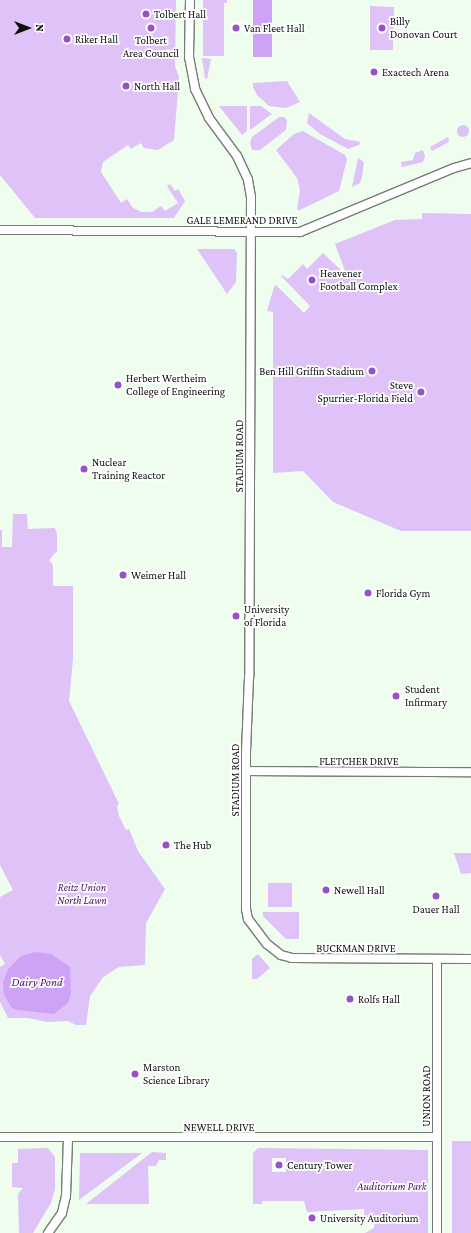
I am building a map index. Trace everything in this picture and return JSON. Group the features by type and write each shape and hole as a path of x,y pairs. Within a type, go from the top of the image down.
{"street":[{"name":"STADIUM ROAD","path":"190,0 190,57 192,78 206,112 232,146 245,172 250,188 252,232 246,909 252,927"},
{"name":"GALE LEMERAND DRIVE","path":"0,230 294,232 308,229 454,168 471,163"},
{"name":"FLETCHER DRIVE","path":"247,771 471,772"},
{"name":"BUCKMAN DRIVE","path":"252,927 272,948 292,958 471,959"},
{"name":"UNION ROAD","path":"437,959 437,1233"},
{"name":"NEWELL DRIVE","path":"0,1137 437,1137"},
{"path":"48,1233 62,1213 66,1196 68,1138"}],"green space":[{"path":"0,0 176,0 175,66 179,77 174,140 158,150 144,148 141,143 131,149 128,145 103,162 101,172 121,203 127,199 132,207 141,212 152,212 161,206 165,211 178,203 167,186 170,184 175,191 178,189 185,201 174,218 35,218 0,175"},
{"path":"203,0 227,0 227,3 224,3 224,56 203,56"},
{"name":"Billy Donovan Court","path":"370,6 394,7 393,50 370,50"},
{"path":"202,58 211,59 207,79 205,78"},
{"path":"287,81 300,102 286,108 269,106 257,95 253,87 253,83"},
{"path":"219,106 247,106 247,131 242,135"},
{"path":"250,106 261,106 272,114 250,130"},
{"path":"309,113 345,139 360,142 359,145 348,149 320,134 307,123"},
{"path":"279,117 284,117 287,120 286,130 260,150 252,150 250,143 252,137"},
{"path":"463,125 467,127 469,131 467,135 463,137 459,135 457,131 459,127"},
{"path":"303,131 345,155 347,159 339,191 300,210 297,210 300,190 297,178 276,150 294,134"},
{"path":"448,137 449,142 432,151 430,147"},
{"path":"423,150 425,157 423,162 402,167 401,162 413,160 415,153"},
{"path":"358,158 364,162 362,177 360,183 352,187"},
{"name":"Ben Hill Griffin Stadium","path":"422,213 471,214 471,531 401,531 333,502 303,471 273,473 273,312 267,311 274,287 276,285 304,313 310,306 281,276 282,275 288,279 303,264 307,269 323,253 347,276 335,244 395,220 422,219"},
{"path":"197,249 234,249 237,253 236,282 227,294"},
{"name":"Reitz Union North Lawn","path":"13,514 27,514 28,529 55,528 57,534 57,551 49,560 53,565 53,586 73,586 73,659 69,701 119,804 117,806 119,816 126,830 129,829 138,851 165,889 146,923 145,965 119,967 103,977 90,996 86,1025 76,1025 68,1021 47,1022 28,1018 8,1018 0,1002 0,967 5,964 0,955 0,897 13,890 0,865 0,530 2,530 2,547 12,547"},
{"path":"454,853 471,853 471,873 461,874"},
{"path":"268,883 292,883 292,907 268,907"},
{"path":"263,912 299,912 299,939 286,939 263,916"},
{"path":"258,954 270,968 257,979 252,979 252,959"},
{"path":"452,1141 471,1141 471,1233 452,1233"},
{"path":"48,1148 55,1157 55,1189 51,1203 33,1233 19,1233 18,1194 23,1188 12,1187 12,1163 18,1163 18,1149"},
{"name":"Auditorium Park","path":"258,1148 428,1150 428,1233 365,1233 374,1228 375,1221 371,1217 364,1217 364,1209 307,1212 304,1201 262,1201 262,1204 253,1204 253,1153","holes":["272,1158 286,1158 286,1172 272,1172"]},
{"path":"152,1152 166,1153 166,1160 159,1160 156,1166 148,1166 149,1204 86,1204"},
{"path":"80,1153 142,1153 79,1200"}],"water":[{"path":"253,0 272,0 272,57 253,57"},
{"name":"Dairy Pond","path":"35,952 51,954 70,967 71,993 68,1003 54,1014 17,1010 11,1007 4,994 3,982 8,969 21,956"}],"place":[{"name":"Tolbert Hall","path":"146,14"},
{"name":"Tolbert Area Council","path":"151,28"},
{"name":"Van Fleet Hall","path":"236,28"},
{"name":"Billy Donovan Court","path":"382,28"},
{"name":"Riker Hall","path":"67,39"},
{"name":"Exactech Arena","path":"374,72"},
{"name":"North Hall","path":"126,86"},
{"name":"Heavener Football Complex","path":"312,280"},
{"name":"Ben Hill Griffin Stadium","path":"372,371"},
{"name":"Herbert Wertheim College of Engineering","path":"118,385"},
{"name":"Steve Spurrier-Florida Field","path":"421,392"},
{"name":"Nuclear Training Reactor","path":"84,469"},
{"name":"Weimer Hall","path":"123,575"},
{"name":"Florida Gym","path":"368,593"},
{"name":"University of Florida","path":"236,616"},
{"name":"Student Infirmary","path":"396,696"},
{"name":"The Hub","path":"166,845"},
{"name":"Newell Hall","path":"326,890"},
{"name":"Dauer Hall","path":"436,896"},
{"name":"Rolfs Hall","path":"350,999"},
{"name":"Marston Science Library","path":"135,1074"},
{"name":"Century Tower","path":"279,1165"},
{"name":"University Auditorium","path":"312,1218"}]}
